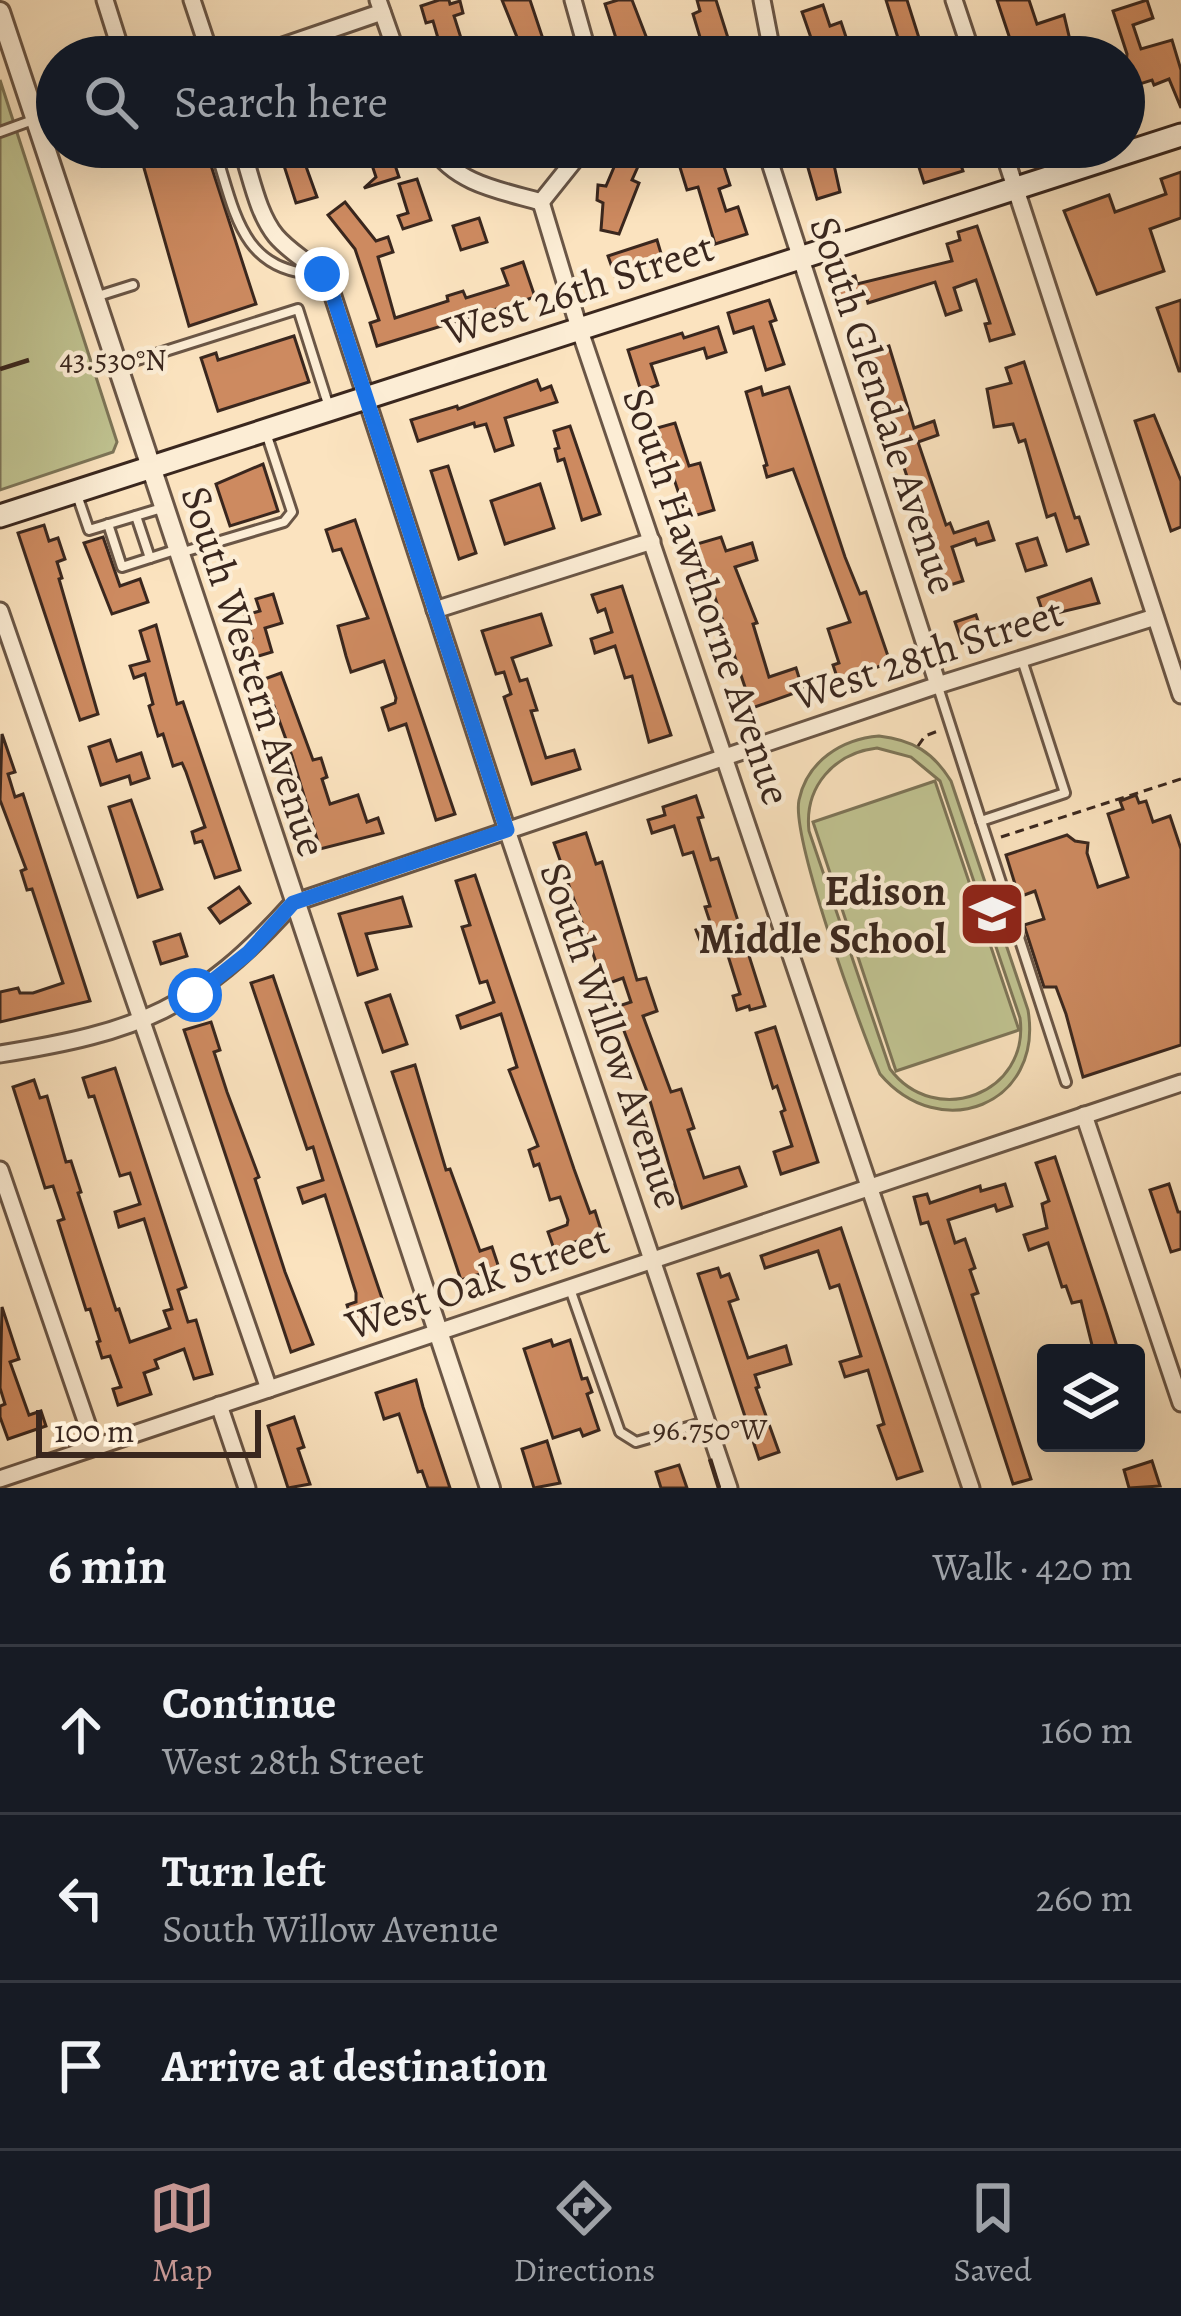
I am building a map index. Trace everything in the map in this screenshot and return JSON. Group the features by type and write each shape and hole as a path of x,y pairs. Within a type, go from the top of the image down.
{"main road":[{"name":"West 26th Street","path":"1145,146 1181,135"},
{"name":"West 26th Street","path":"0,516 1078,168"}],"street":[{"path":"105,0 116,36"},
{"path":"192,0 204,36"},
{"path":"573,0 583,36"},
{"path":"762,0 769,36"},
{"path":"954,0 966,36"},
{"path":"304,36 380,6 391,36"},
{"name":"South Western Avenue","path":"0,12 36,123"},
{"name":"South Western Avenue","path":"51,168 490,1488"},
{"name":"South Willow Avenue","path":"248,168 267,223 278,239 322,274 330,287 729,1488"},
{"path":"453,168 472,181 541,202 568,168"},
{"name":"South Glendale Avenue","path":"771,168 938,686"},
{"path":"1009,168 1181,694"},
{"name":"South Hawthorne Avenue","path":"541,202 579,328 971,1488"},
{"path":"436,610 652,541"},
{"path":"0,610 268,1389"},
{"name":"West 28th Street","path":"0,1054 88,1040 195,995 248,953 293,903 1155,616"},
{"name":"West Oak Street","path":"8,1481 95,1447 1181,1083"},
{"path":"1084,1115 1181,1403"},
{"path":"0,1170 95,1447"},
{"path":"219,1405 247,1488"}],"lane":[{"path":"0,132 36,123"},
{"path":"221,168 252,248 294,273 322,274"},
{"path":"94,298 133,285"},
{"path":"117,366 298,309 330,409"},
{"path":"108,524 122,567 284,522 292,512 265,430"},
{"path":"75,491 89,530 164,507"},
{"path":"136,516 150,558"},
{"path":"981,820 1065,794 1022,659"},
{"path":"938,686 1066,1082"},
{"path":"570,1288 620,1432 636,1442 706,1421"}],"path":[{"path":"918,746 930,734 951,726"},
{"path":"988,841 1181,779"}],"green space":[{"path":"0,80 117,442 113,452 0,490"},
{"path":"879,736 912,744 937,762 951,781 1028,1010 1029,1043 1020,1070 1004,1091 983,1104 957,1110 931,1107 904,1096 880,1074 829,935 806,853 799,800 818,763 840,747","holes":["877,748 911,757 940,781 1020,1018 1019,1044 1010,1066 995,1083 954,1099 931,1097 909,1087 890,1069 809,831 811,800 835,765"]},
{"path":"935,781 1019,1030 896,1071 813,822"}],"building":[{"path":"439,0 460,1 463,13 454,16 460,36 437,36 433,21 426,23 421,6"},
{"path":"502,0 530,0 542,36 517,36"},
{"path":"632,0 646,36 615,36 605,4"},
{"path":"697,0 716,0 727,36 700,36 693,14 700,11"},
{"path":"886,0 907,0 918,36 897,36"},
{"path":"997,0 1029,0 1037,24 1064,15 1069,36 1009,36"},
{"path":"1147,0 1153,18 1133,25 1137,36 1121,36 1113,11"},
{"path":"823,5 830,26 841,22 846,36 810,36 802,12"},
{"path":"1172,40 1181,70 1181,108 1169,79 1154,85 1152,80 1145,82 1145,48"},
{"path":"144,168 212,168 256,304 189,326"},
{"path":"285,168 307,168 317,197 296,203"},
{"path":"373,168 396,168 399,177 364,188 376,177"},
{"path":"614,168 637,168 632,180 639,183 619,234 601,230 603,203 597,200 598,185 606,186"},
{"path":"680,168 724,168 730,185 719,189 726,211 738,207 747,234 715,244 698,187 687,190"},
{"path":"808,168 835,168 840,192 817,199"},
{"path":"919,168 962,168 963,171 924,183"},
{"path":"1181,172 1181,218 1150,229 1164,271 1097,294 1064,211 1109,195 1115,212 1166,194 1161,179"},
{"path":"417,179 431,220 403,229 398,216 408,213 399,184"},
{"path":"345,202 376,241 388,237 393,252 378,257 395,318 448,301 447,296 463,291 466,298 508,285 502,269 523,262 535,297 377,346 370,323 379,320 355,249 328,215"},
{"path":"479,218 487,242 461,250 453,226"},
{"path":"977,226 1014,334 990,341 985,324 990,323 976,280 954,288 961,310 946,315 935,282 868,303 866,295 841,303 835,282 855,276 857,284 952,261 947,244 960,240 958,232"},
{"path":"657,240 663,260 615,276 608,256"},
{"path":"769,300 776,320 770,322 784,364 766,370 753,327 734,333 728,313"},
{"path":"1181,300 1181,371 1179,371 1157,308"},
{"path":"718,327 726,352 707,358 704,348 651,364 658,385 641,391 628,350"},
{"path":"294,336 309,382 218,411 201,358 216,353 218,360"},
{"path":"889,346 914,428 934,421 938,435 918,442 946,525 950,523 954,533 988,522 994,540 977,545 975,539 952,547 963,581 944,587 866,354"},
{"path":"1024,362 1075,518 1079,517 1088,544 1067,551 1055,514 1047,517 1025,440 1019,442 1013,424 994,427 987,389 1011,383 1006,368"},
{"path":"537,380 541,390 551,386 557,402 505,418 513,445 495,451 486,424 475,427 474,423 418,441 411,420 458,409"},
{"path":"761,387 763,395 789,387 845,557 860,594 866,592 890,662 839,683 833,665 839,663 828,629 850,622 793,469 767,477 746,392"},
{"path":"1154,415 1181,481 1181,527 1171,531 1135,421"},
{"path":"675,423 689,466 700,463 714,510 687,518 657,428"},
{"path":"570,426 600,514 582,520 564,459 558,461 555,449 559,448 554,431"},
{"path":"263,464 278,511 230,526 216,484"},
{"path":"448,466 476,553 459,559 431,471"},
{"path":"540,484 554,528 505,544 491,501"},
{"path":"355,520 455,814 436,820 406,724 389,730 382,708 396,698 384,661 351,672 346,656 338,626 368,618 341,549 333,551 326,530"},
{"path":"44,525 49,541 58,538 65,559 57,562 59,579 98,714 80,720 18,533"},
{"path":"103,537 120,586 140,579 148,602 112,614 84,543"},
{"path":"721,537 726,551 752,543 757,560 735,567 757,623 753,624 769,677 796,668 803,690 752,708 697,544"},
{"path":"1037,538 1046,565 1026,571 1017,544"},
{"path":"1091,579 1099,603 1044,616 1038,598"},
{"path":"622,586 671,735 649,742 632,676 625,678 615,646 595,653 591,639 612,632 605,609 598,612 592,595"},
{"path":"273,594 282,623 265,628 272,652 252,658 245,615 260,611 256,599"},
{"path":"541,614 551,645 512,658 520,681 527,679 546,758 574,750 580,769 532,784 504,697 511,694 504,672 496,674 482,631"},
{"path":"976,615 983,636 962,643 955,622"},
{"path":"156,625 177,704 183,702 240,870 215,878 202,841 195,843 192,832 205,827 186,772 182,763 173,766 163,734 158,736 145,674 134,678 130,666 149,661 140,631"},
{"path":"281,673 313,760 321,758 330,804 358,795 367,822 378,818 383,833 320,849 271,698 265,700 259,681"},
{"path":"2,734 15,772 8,774 15,797 23,794 90,1001 0,1022 0,992 18,988 20,993 33,993 63,983 32,889 27,890 21,871 26,869 0,800"},
{"path":"110,740 117,761 141,753 149,778 131,784 129,776 101,785 89,747"},
{"path":"1136,795 1139,803 1146,801 1153,822 1170,816 1181,849 1181,1045 1083,1077 1056,987 1044,987 1024,925 1044,919 1035,891 1019,897 1006,855 1067,835 1088,843 1098,887 1128,877 1108,814 1123,809 1120,801"},
{"path":"696,796 711,860 718,858 765,1006 737,1010 733,996 740,994 724,943 711,947 709,941 701,943 696,930 711,925 693,852 683,855 674,826 652,833 648,820 665,815 663,807"},
{"path":"131,800 162,889 138,897 109,807"},
{"path":"586,833 596,864 602,862 637,980 646,978 657,1011 643,1016 671,1092 681,1089 704,1178 739,1167 746,1186 682,1208 648,1094 621,1023 616,1025 610,1009 631,1002 623,978 604,985 554,843"},
{"path":"475,875 574,1169 602,1233 554,1249 548,1232 567,1225 568,1220 560,1197 550,1200 539,1164 534,1166 529,1150 538,1146 509,1070 517,1067 501,1014 461,1028 457,1016 494,1002 487,981 480,983 462,927 470,925 456,881"},
{"path":"239,887 250,903 220,923 209,908"},
{"path":"402,897 411,926 366,934 377,969 358,975 339,914"},
{"path":"180,934 187,956 161,964 154,942"},
{"path":"273,976 387,1313 353,1324 347,1305 356,1302 356,1293 325,1195 303,1203 298,1188 323,1180 313,1147 307,1149 251,983"},
{"path":"390,995 407,1044 383,1052 366,1003"},
{"path":"211,1022 220,1050 214,1052 313,1344 291,1352 184,1030"},
{"path":"775,1027 818,1162 781,1174 774,1152 792,1146 781,1112 785,1110 756,1033"},
{"path":"415,1065 446,1170 450,1169 480,1251 492,1247 499,1268 461,1280 392,1072"},
{"path":"115,1068 186,1287 178,1290 188,1322 196,1320 212,1374 194,1379 184,1349 155,1360 158,1368 144,1373 151,1394 118,1405 113,1389 121,1387 110,1356 102,1358 58,1221 64,1219 53,1186 45,1188 13,1087 34,1080 40,1098 47,1096 130,1342 170,1328 164,1311 172,1309 144,1219 119,1227 115,1212 140,1204 130,1173 120,1176 94,1096 89,1097 83,1078"},
{"path":"1055,1157 1116,1344 1092,1344 1081,1301 1072,1303 1066,1286 1062,1287 1048,1243 1029,1250 1024,1235 1047,1228 1042,1204 1049,1201 1036,1163"},
{"path":"1005,1184 1012,1206 997,1211 995,1205 948,1220 955,1243 965,1239 975,1268 970,1270 978,1293 972,1295 1031,1479 1013,1484 928,1222 921,1224 914,1197 927,1194 930,1203 980,1186 981,1191"},
{"path":"1169,1184 1181,1212 1181,1249 1171,1252 1150,1190"},
{"path":"841,1228 922,1471 897,1479 878,1426 884,1424 868,1370 845,1377 840,1362 861,1356 839,1285 830,1288 818,1251 765,1268 761,1256"},
{"path":"718,1268 721,1277 729,1274 738,1299 729,1302 748,1358 786,1346 791,1364 755,1375 779,1452 759,1459 698,1274"},
{"path":"2,1307 19,1359 10,1362 29,1415 41,1411 46,1426 8,1439 0,1417 0,1406 5,1404 0,1388"},
{"path":"551,1340 553,1346 570,1340 582,1379 587,1378 592,1392 587,1394 599,1430 583,1436 580,1429 553,1438 524,1349"},
{"path":"416,1380 450,1488 428,1488 399,1414 384,1419 376,1393"},
{"path":"294,1417 310,1484 288,1488 268,1426"},
{"path":"547,1441 560,1483 534,1488 522,1449"},
{"path":"1152,1461 1160,1486 1129,1488 1124,1470"},
{"path":"679,1465 687,1488 661,1488 656,1472"}],"place":[{"name":"Edison Middle School","path":"992,914"}],"route":[{"path":"195,995 248,953 293,903 507,830 322,274"}]}
